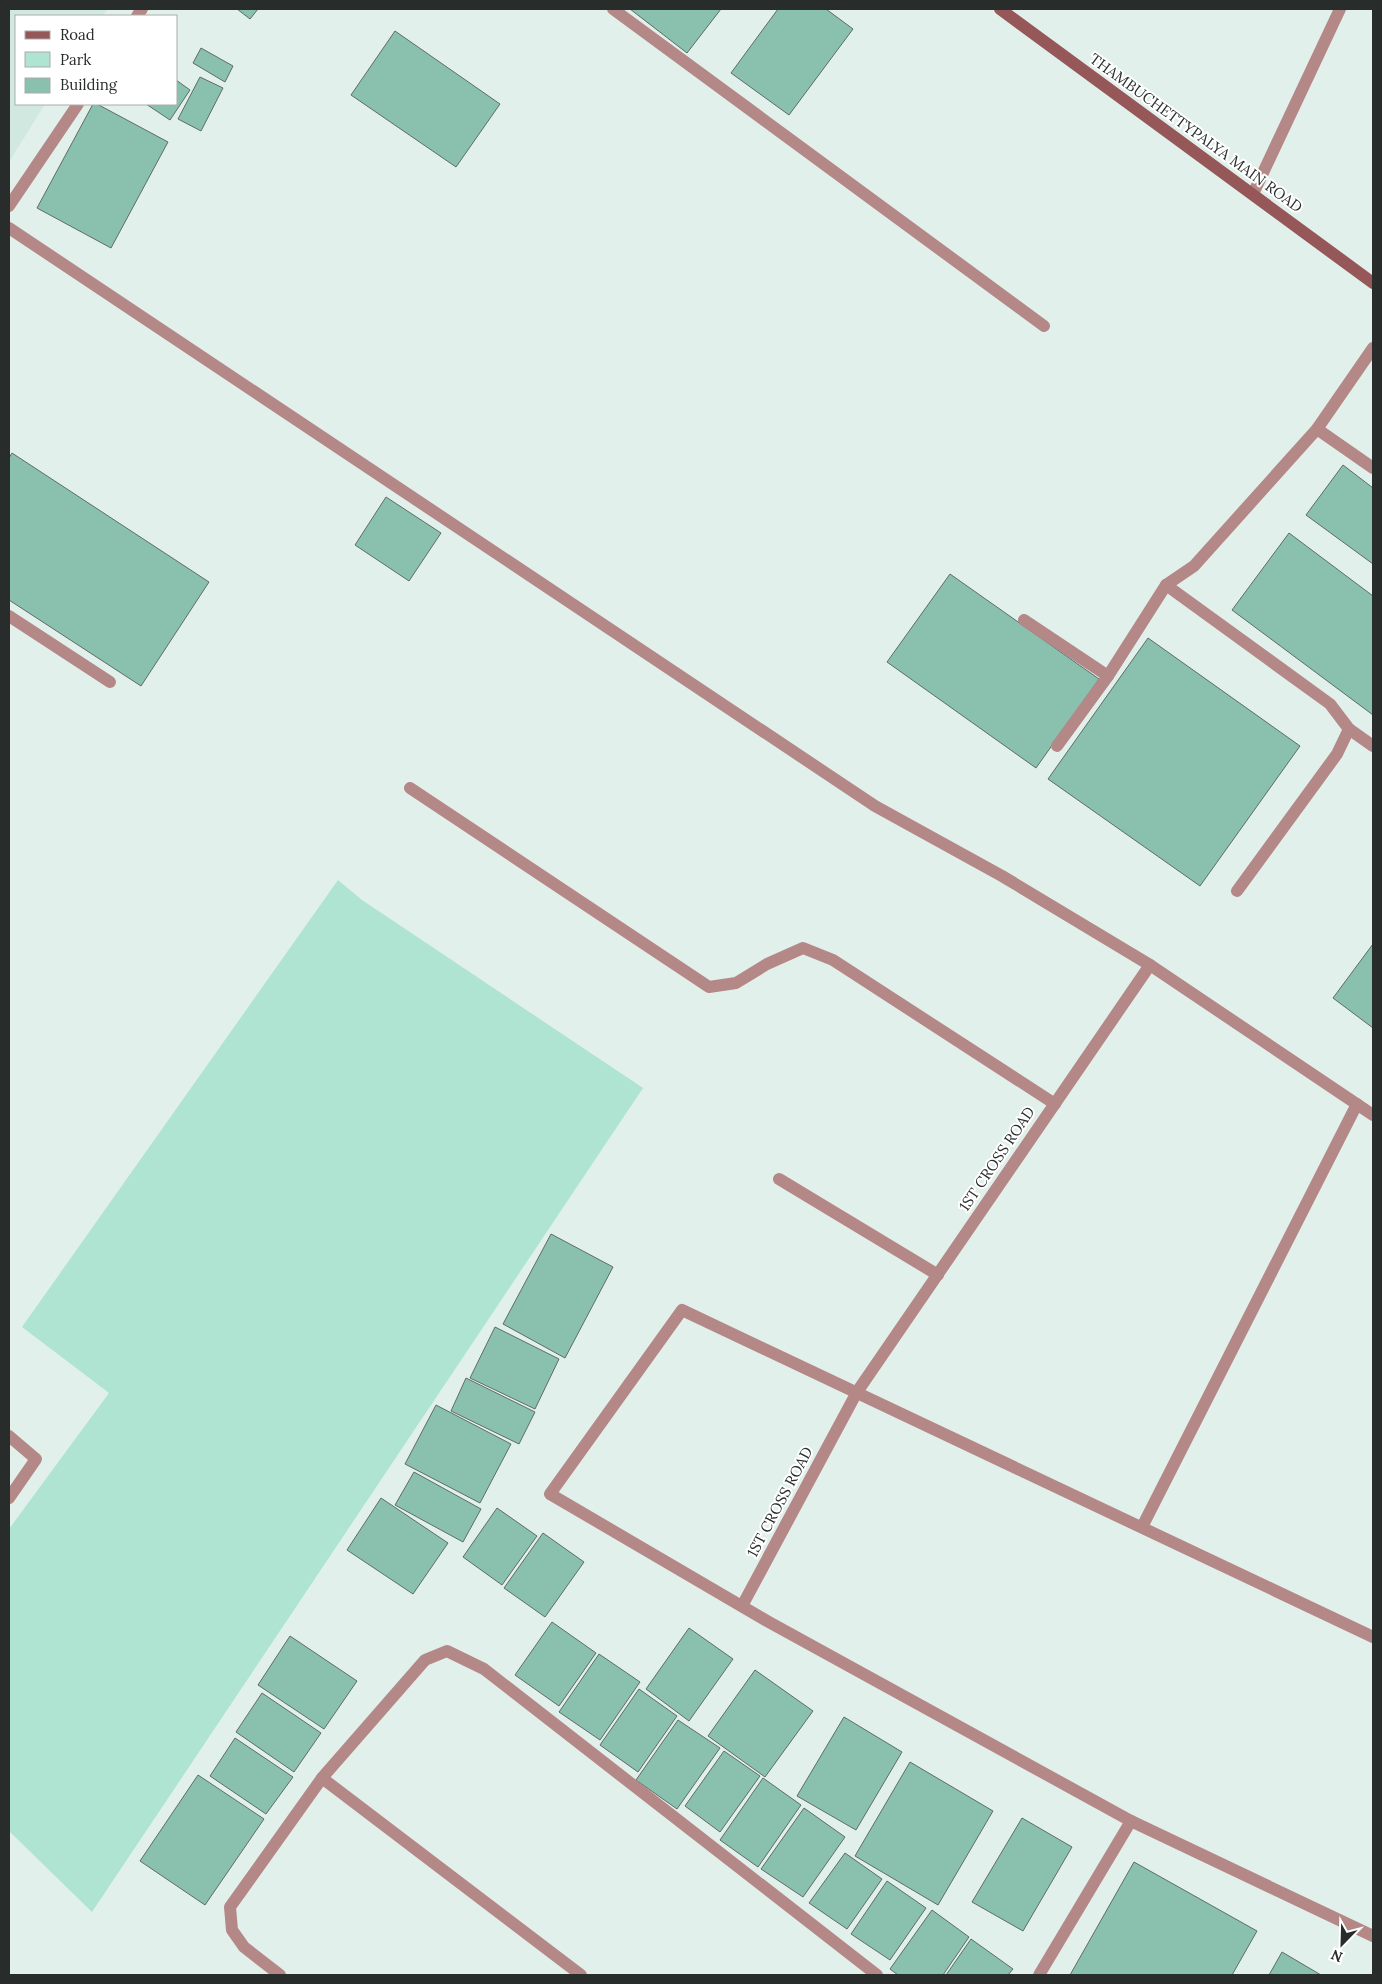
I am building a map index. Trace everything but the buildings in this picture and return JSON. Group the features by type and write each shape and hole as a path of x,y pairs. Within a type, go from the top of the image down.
{"main road":[{"name":"THAMBUCHETTYPALYA MAIN ROAD","path":"1000,9 1253,194 1372,278"}],"street":[{"path":"613,9 1044,326"},
{"path":"1253,194 1340,9"},
{"path":"9,206 77,105"},
{"path":"9,228 875,806 1002,876 1150,965 1373,1115"},
{"path":"1057,746 1108,676 1166,585 1194,566 1317,429 1373,348"},
{"path":"1317,429 1373,468"},
{"path":"1166,585 1330,704 1349,729 1373,746"},
{"path":"9,616 110,682"},
{"path":"1024,620 1108,676"},
{"path":"1237,891 1337,754 1349,729"},
{"path":"410,788 709,987 736,983 767,964 802,948 833,960 1055,1104"},
{"name":"1ST CROSS ROAD","path":"742,1606 857,1392 1150,965"},
{"path":"1142,1527 1357,1104"},
{"path":"779,1179 938,1275"},
{"path":"1373,1636 682,1310 550,1494 742,1606 1131,1821 1373,1936"},
{"path":"9,1436 36,1459 9,1498"},
{"path":"280,1975 244,1947 232,1930 230,1907 322,1778 425,1660 447,1651 484,1669 877,1975"},
{"path":"322,1778 581,1975"},
{"path":"1039,1975 1131,1821"}],"shaded area":[{"path":"9,9 108,9 103,15 15,15 15,105 44,105 9,162"}],"green space":[{"path":"338,880 362,900 643,1088 92,1912 9,1831 9,1529 109,1393 22,1327"}]}
